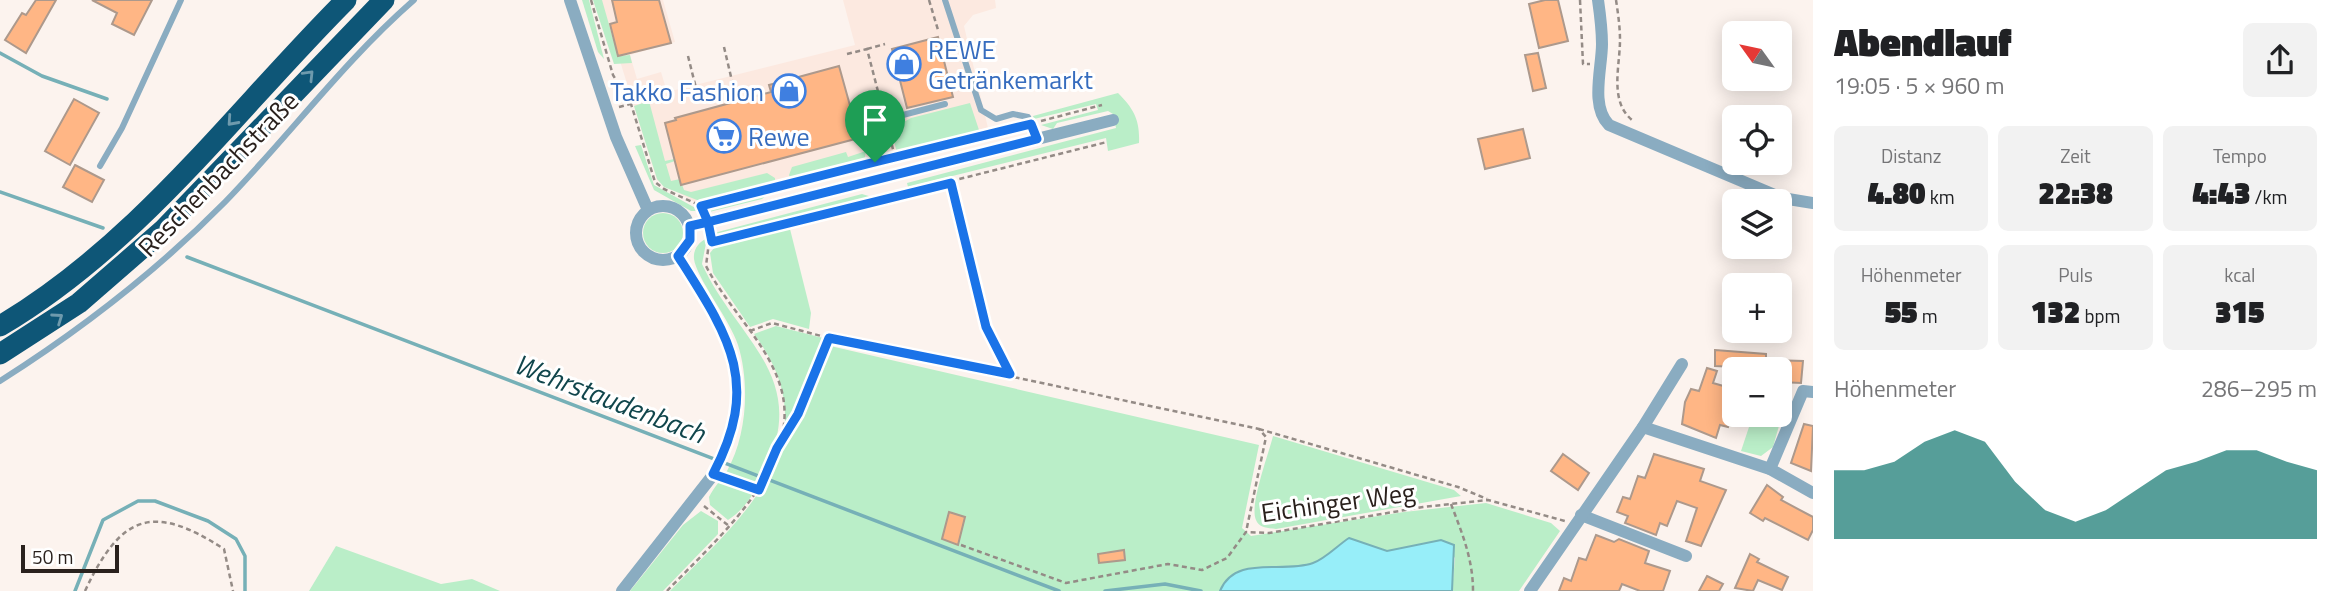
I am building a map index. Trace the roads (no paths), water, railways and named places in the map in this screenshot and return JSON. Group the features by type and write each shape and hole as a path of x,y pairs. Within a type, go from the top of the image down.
{"highway":[{"path":"0,326 62,284 146,212 346,0"},
{"path":"0,354 79,303 163,230 384,0"}],"street":[{"path":"570,0 607,110 648,210"},
{"path":"1598,0 1602,40 1598,99 1603,119 1609,125 1782,198 1813,204"},
{"path":"690,226 1113,120"},
{"path":"656,206 675,208 683,214 690,226 690,240 678,256 664,261 655,260 641,250 635,233 637,225 648,210 656,206"},
{"path":"622,591 713,474 725,453 736,413 734,362 721,325 678,256"},
{"path":"1530,591 1643,427 1682,364"},
{"path":"1770,469 1803,391 1813,392"},
{"path":"1643,427 1770,469 1813,493"},
{"path":"1578,520 1686,556"}],"lane":[{"path":"100,166 122,128 181,0"},
{"name":"Reschenbachstraße","path":"0,381 71,337 177,249 226,201 376,35 414,0"},
{"path":"945,0 981,110 996,119 1013,114 1028,117 1037,139"},
{"path":"899,116 945,104"}],"water":[{"path":"1349,538 1387,551 1441,540 1454,545 1452,591 1220,591 1236,573 1260,567 1313,563"}],"waterway":[{"path":"0,53 42,76 107,99"},
{"name":"Wehrstaudenbach","path":"0,192 103,228"},
{"name":"Wehrstaudenbach","path":"187,257 1059,591"},
{"path":"75,591 103,520 138,501 155,501 208,521 236,539 245,556 245,591"},
{"name":"Wehrstaudenbach","path":"1105,591 1165,584 1201,591"}],"place":[{"name":"REWE Getränkemarkt","path":"904,64"},
{"name":"Takko Fashion","path":"789,91"},
{"name":"Rewe","path":"724,136"}]}
